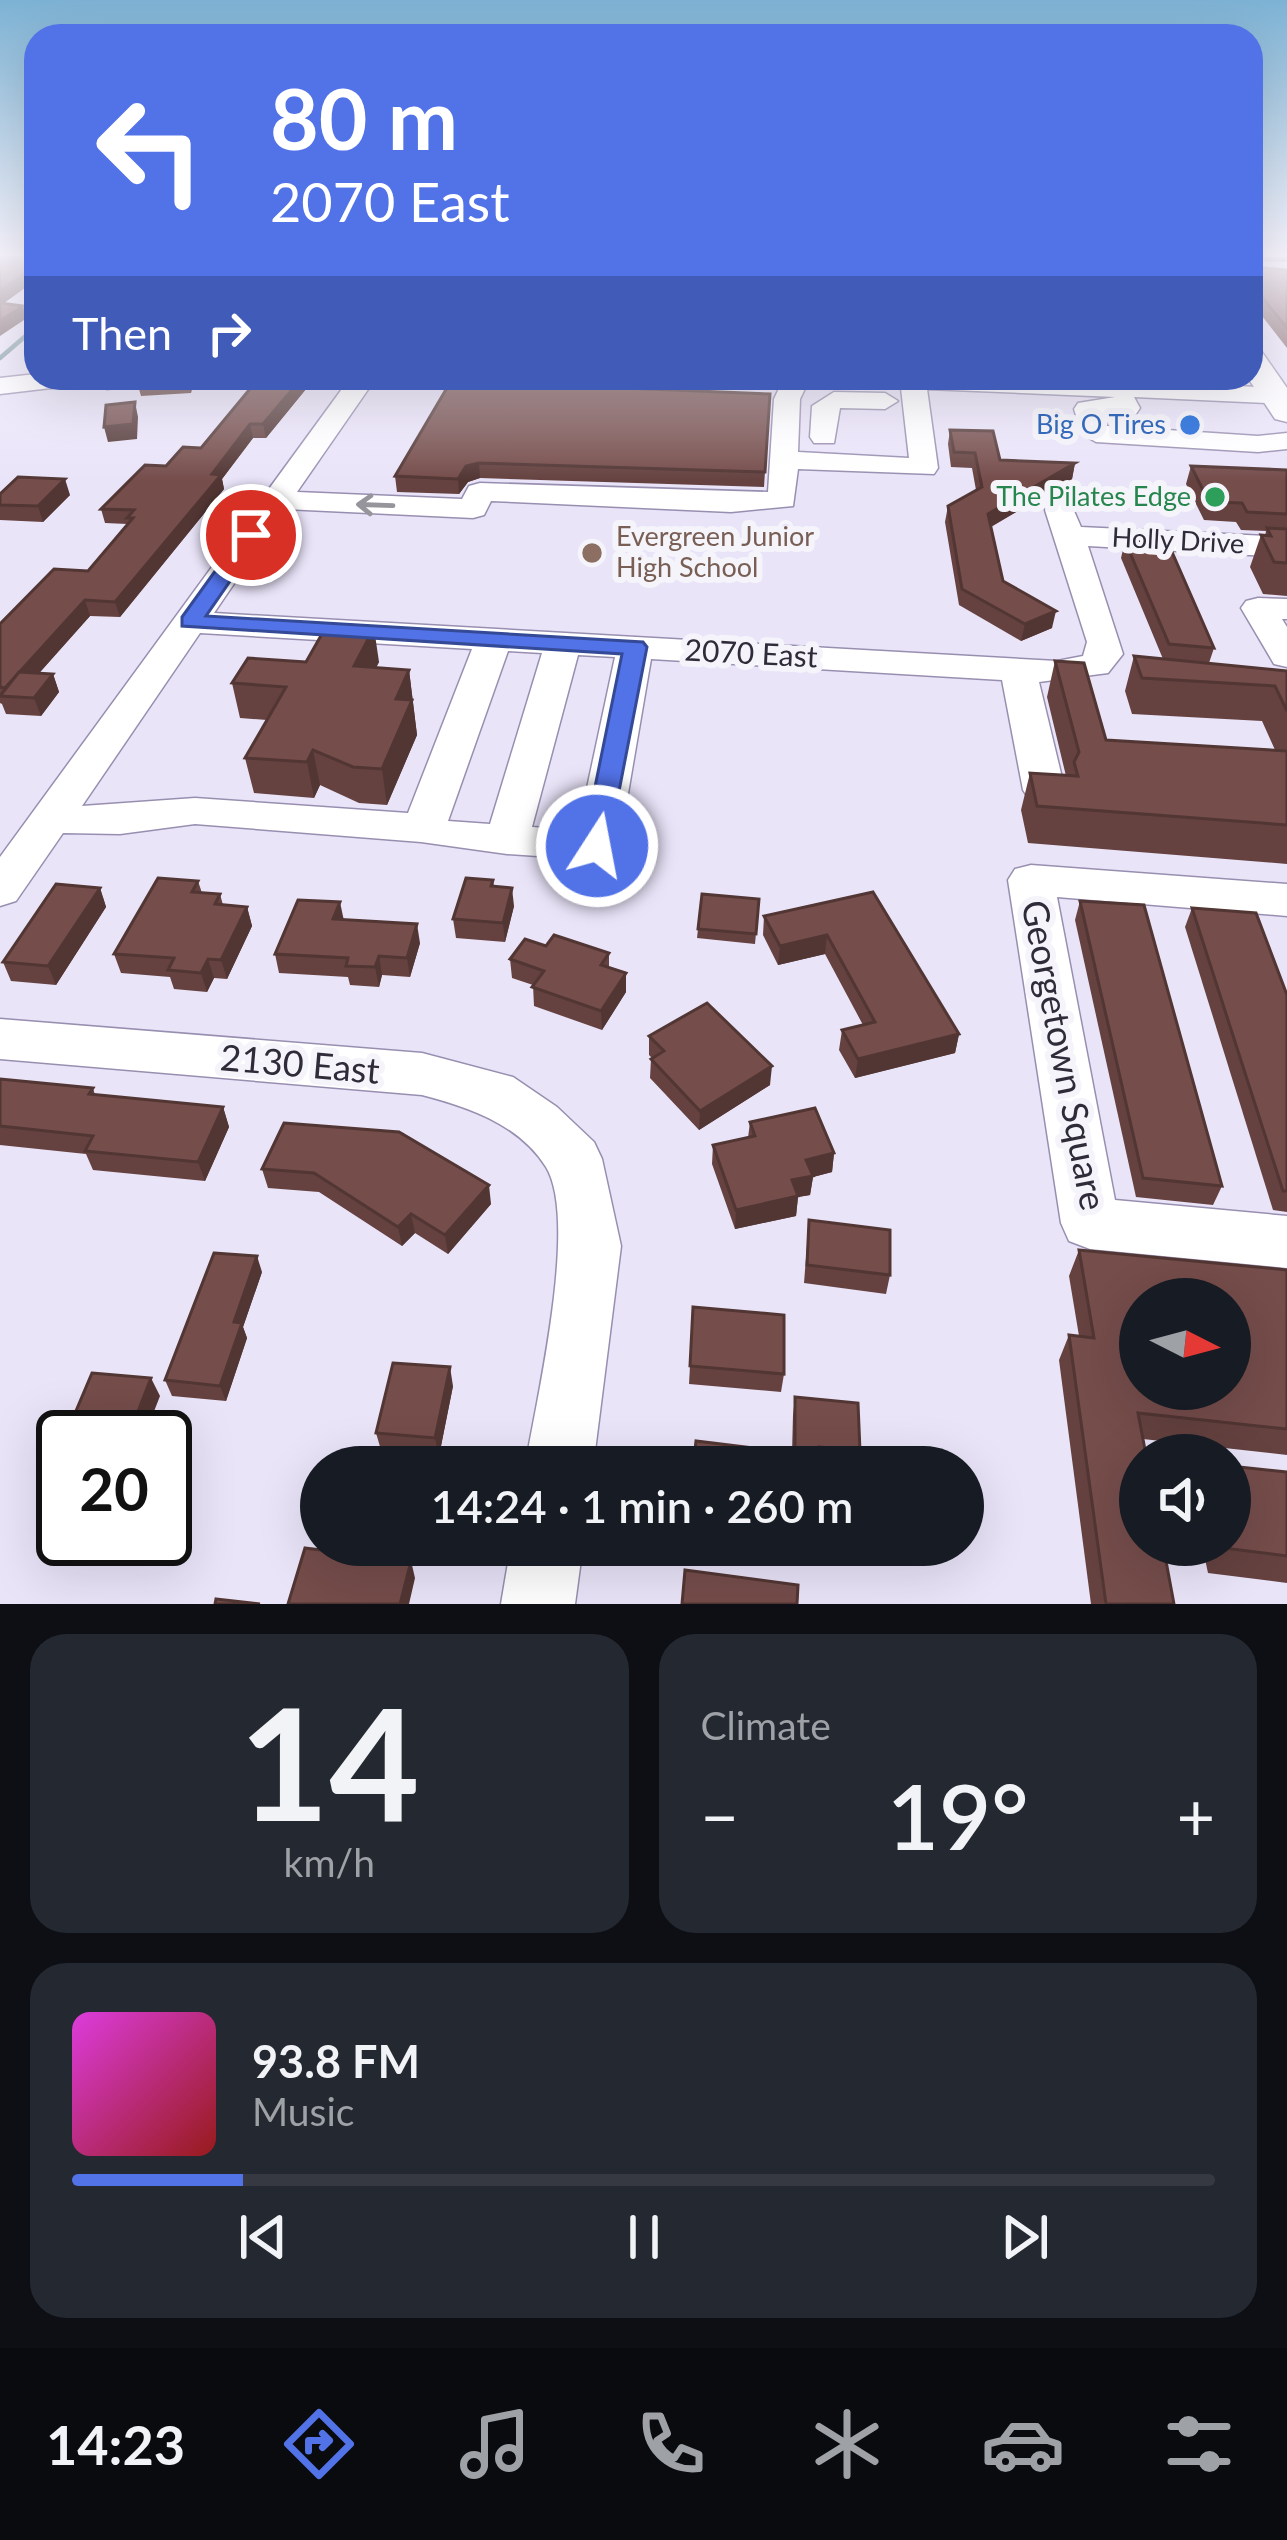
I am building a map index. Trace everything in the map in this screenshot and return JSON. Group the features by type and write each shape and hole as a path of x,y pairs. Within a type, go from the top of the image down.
{"street":[{"path":"112,416 113,390"},
{"path":"0,890 354,390"},
{"path":"276,500 473,509 480,491 730,503 782,500 791,466 787,399 791,390"},
{"path":"865,390 919,423"},
{"path":"825,428 919,423 1023,390"},
{"path":"1126,391 1265,413 1258,444 1096,434 1087,409 1126,391"},
{"path":"791,466 825,428 825,406 834,400 919,423"},
{"path":"791,466 927,489 919,423"},
{"name":"Holly Drive","path":"1095,665 1105,654 1105,642 1065,522 1287,547"},
{"path":"1279,676 1258,608 1287,609"},
{"name":"2070 East","path":"190,622 1057,672 1095,665"},
{"path":"424,828 494,639"},
{"path":"507,840 563,643"},
{"path":"51,819 120,820 195,811 597,846 635,647"},
{"path":"1095,665 1117,675 1138,676"},
{"path":"1018,670 1044,790"},
{"name":"Georgetown Square","path":"1287,900 1030,880 1090,1223 1287,1242"},
{"name":"2130 East","path":"0,1039 422,1074 494,1092 538,1123 574,1159 591,1246 562,1446"},
{"path":"538,1604 544,1566"}],"building":[{"path":"249,390 292,390 263,424 250,424 212,474 221,475 115,602 85,600 5,688 0,687 0,624 54,569 88,571 133,518 127,518 134,510 101,509 145,465 166,466 183,447 201,448"},
{"name":"Evergreen Junior High School","path":"446,390 770,394 765,472 479,463 466,466 458,479 395,476"},
{"path":"135,402 133,424 104,427 106,405"},
{"path":"950,430 993,431 1000,460 1075,463 988,514 1003,581 1056,611 1025,624 962,589 948,506 982,487 975,453 954,452"},
{"path":"1191,466 1287,470 1287,514 1247,512 1242,503 1209,502"},
{"path":"18,477 65,479 38,506 0,505 0,494"},
{"path":"1267,528 1287,529 1287,563 1274,562 1261,535 1271,536"},
{"path":"1125,541 1168,543 1214,648 1169,644"},
{"path":"327,625 374,628 354,666 409,670 396,699 412,700 382,769 353,767 313,750 307,762 245,758 286,687 232,683 248,658 306,662"},
{"path":"1134,656 1287,671 1287,711 1275,686 1142,678"},
{"path":"1055,661 1084,663 1106,740 1287,751 1287,825 1037,806 1030,773 1078,776 1074,762 1079,752"},
{"path":"19,672 53,674 34,698 0,696"},
{"path":"158,878 198,881 192,892 220,894 215,904 247,907 221,960 208,959 201,973 168,970 174,958 114,954"},
{"path":"466,878 493,880 491,886 512,888 503,923 453,919"},
{"path":"56,884 100,888 48,966 3,962"},
{"path":"873,892 959,1034 858,1059 842,1030 875,1022 827,935 780,946 764,916"},
{"path":"702,894 759,899 756,934 698,929"},
{"path":"298,900 340,902 333,919 417,924 407,958 379,956 375,967 346,966 348,958 275,954"},
{"path":"1080,901 1144,905 1222,1186 1143,1178"},
{"path":"1192,908 1256,913 1287,995 1287,1191 1283,1191"},
{"path":"554,935 609,953 601,965 626,973 601,1011 532,987 544,971 510,959 525,939 546,946"},
{"path":"707,1003 772,1066 700,1111 651,1059 664,1051 649,1036"},
{"path":"0,1079 93,1088 89,1094 223,1107 198,1162 85,1151 93,1136 0,1126"},
{"path":"815,1108 834,1153 806,1160 813,1176 792,1180 798,1196 736,1210 713,1145 755,1136 750,1122"},
{"path":"284,1123 399,1132 489,1185 445,1235 411,1214 398,1227 314,1173 262,1169"},
{"path":"809,1220 890,1230 890,1275 807,1265"},
{"path":"1079,1250 1287,1270 1287,1429 1138,1413 1142,1434 1119,1434 1119,1566 1167,1566 1174,1604 1106,1604 1069,1335 1094,1338"},
{"path":"214,1253 257,1256 234,1322 242,1323 220,1386 165,1380"},
{"path":"693,1307 784,1315 784,1374 690,1366"},
{"path":"393,1363 450,1367 435,1438 376,1433"},
{"path":"92,1373 151,1378 139,1410 76,1410"},
{"path":"795,1397 858,1403 860,1446 795,1446"},
{"path":"696,1441 737,1446 695,1446"},
{"path":"1251,1468 1287,1472 1287,1556 1251,1551"},
{"path":"300,1564 410,1566 400,1604 288,1604"},
{"path":"685,1570 798,1585 797,1604 682,1604"},
{"path":"216,1599 260,1604 215,1604"}],"waterway":[{"path":"0,358 24,337"}],"place":[{"name":"Big O Tires","path":"1190,425"},
{"name":"The Pilates Edge","path":"1215,497"},
{"name":"Evergreen Junior High School","path":"592,553"}],"route":[{"path":"251,535 190,622 635,647 597,846"}]}
